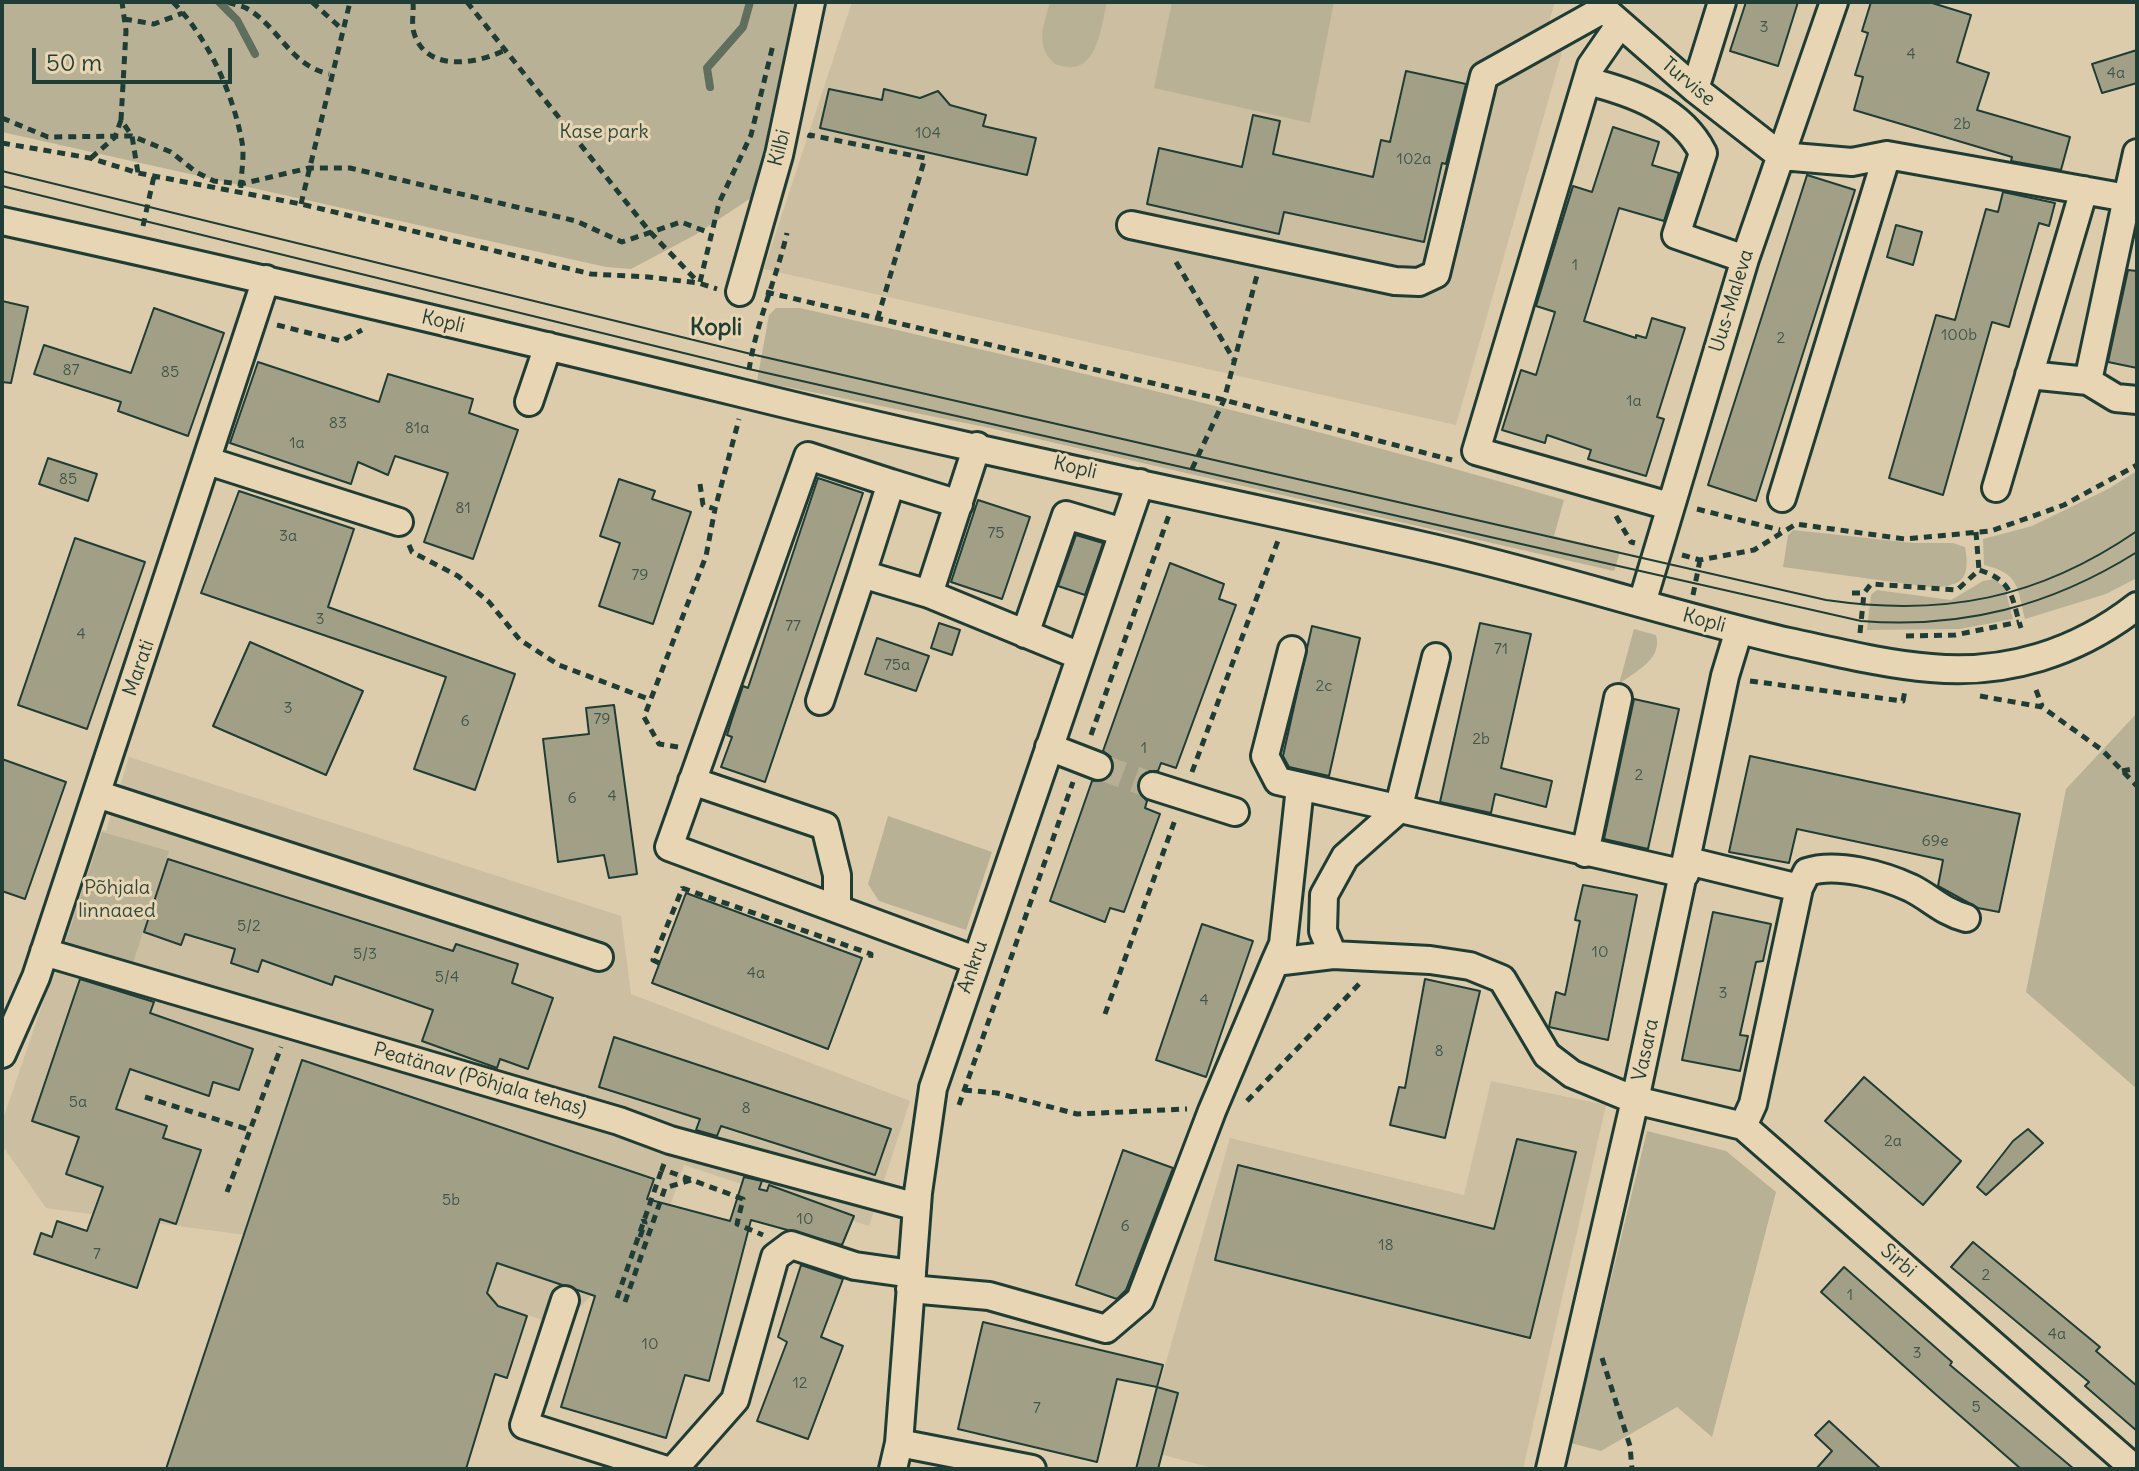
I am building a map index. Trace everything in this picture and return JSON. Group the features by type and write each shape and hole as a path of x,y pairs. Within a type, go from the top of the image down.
{"street":[{"name":"Kilbi","path":"740,292 779,155 811,2"},
{"path":"1695,89 1722,2"},
{"name":"Uus-Maleva","path":"1642,603 1681,507 1745,259 1834,2"},
{"path":"1609,12 1476,451 1681,507"},
{"path":"1131,225 1263,255 1395,281 1419,282 1436,274 1484,76 1609,12"},
{"name":"Turvise","path":"1609,12 1695,89 1781,156"},
{"path":"1587,81 1629,91 1653,103 1698,143 1703,153 1676,235 1745,259"},
{"path":"2088,381 2137,153"},
{"path":"1781,156 1852,162 1887,155 2127,198"},
{"path":"1782,498 1887,155"},
{"path":"1996,488 2084,190"},
{"name":"Kopli","path":"2,221 1439,549 1739,630 1873,660 1934,668 1986,669 2056,653 2082,642 2137,606"},
{"name":"Marati","path":"2,1054 44,952 266,279"},
{"path":"529,402 548,346"},
{"path":"2029,375 2088,381 2116,398 2137,400"},
{"path":"929,594 977,446"},
{"path":"959,504 808,456 669,847 975,960"},
{"path":"208,461 399,522"},
{"path":"820,701 891,483"},
{"name":"Ankru","path":"896,1456 917,1207 933,1088 1140,483"},
{"path":"1025,634 1066,515 1123,532"},
{"path":"862,574 929,594 1080,656"},
{"name":"Vasara","path":"1550,1469 1635,1100 1725,676 1739,630"},
{"path":"1292,650 1265,756 1278,781 1585,853 1686,867 1799,888"},
{"path":"1333,955 1323,931 1324,895 1345,857 1398,810 1436,657"},
{"path":"1585,853 1618,698"},
{"path":"1049,747 1090,763"},
{"path":"692,781 825,826 837,875 837,907"},
{"path":"1153,786 1235,812"},
{"path":"674,1469 735,1400 775,1257 791,1245 911,1281 989,1296 1106,1329 1140,1300 1212,1111 1283,944 1300,787"},
{"path":"97,794 599,957"},
{"path":"1743,1126 1753,1104 1799,888 1807,872 1822,867 1888,879 1914,890 1945,912 1966,918"},
{"name":"Peatänav (Põhjala tehas)","path":"44,952 619,1121 670,1140 917,1207"},
{"name":"Sirbi","path":"1275,962 1333,955 1391,958 1470,966 1502,979 1547,1055 1572,1074 1635,1100 1743,1126 2135,1469"},
{"path":"565,1300 524,1425 663,1469"},
{"path":"896,1456 1032,1469"}],"path":[{"path":"90,158 115,137 121,120 125,85 123,2"},
{"path":"173,2 216,66 243,144 241,193"},
{"path":"228,2 250,11 296,59 312,70 329,74"},
{"path":"312,2 343,30"},
{"path":"301,204 329,74 350,2"},
{"path":"413,2 413,31 419,45 428,54 442,60 472,62 505,50"},
{"path":"467,2 650,232 699,283"},
{"path":"124,19 154,24 183,13"},
{"path":"699,283 719,203 751,135 774,41"},
{"path":"2,118 30,133 48,137 132,136 171,152 196,172 214,181 241,184 309,168 350,168 576,221 622,242 681,222 710,233"},
{"path":"121,120 132,136 138,173"},
{"path":"810,135 925,158 878,317"},
{"path":"2,143 90,158 138,173 301,204 591,274 699,283 740,292"},
{"path":"142,229 154,176"},
{"path":"1183,236 1175,260 1234,361"},
{"path":"1186,493 1196,457 1224,400 1263,255"},
{"path":"747,380 754,338 772,292 1224,400 1459,462"},
{"path":"702,752 659,744 644,717 706,556 740,413"},
{"path":"1670,552 1700,560 1754,550 1796,524 1905,539 1991,531 2064,505 2137,465"},
{"path":"700,484 703,505 715,509"},
{"path":"1681,507 1781,531"},
{"path":"1601,509 1616,515 1631,542 1642,545"},
{"path":"956,1114 1090,763 1169,514"},
{"path":"399,522 412,552 458,576 489,602 520,640 559,665 651,700"},
{"path":"1976,532 1979,570"},
{"path":"1693,596 1700,560"},
{"path":"1872,634 1860,633 1864,593 1871,584 1957,590 1979,570"},
{"path":"1895,636 1955,635 2020,625 2008,585 1994,574 1979,570"},
{"path":"1852,593 1864,593"},
{"path":"1737,679 1903,701 1906,686 1920,688"},
{"path":"2036,690 2042,707"},
{"path":"1975,696 2042,707 2102,750 2137,786"},
{"path":"2121,771 2137,768"},
{"path":"659,963 653,960 695,856"},
{"path":"682,888 871,954 870,962"},
{"path":"1241,1107 1356,986 1391,958"},
{"path":"227,1192 289,1024"},
{"path":"965,1090 997,1093 1077,1114 1189,1109 1212,1111"},
{"path":"145,1097 250,1130"},
{"path":"617,1298 662,1169"},
{"path":"675,1173 743,1199 737,1224 759,1231 781,1253"},
{"path":"625,1302 640,1252 665,1188 692,1180"},
{"path":"640,1252 634,1250 645,1223 643,1218"},
{"path":"1585,1317 1630,1446 1632,1469"}],"shaded area":[{"path":"852,2 1555,2 1549,22 1562,52 1456,425 764,269"},
{"path":"129,757 621,916 631,994 910,1101 869,1226 684,1165 636,1308 593,1294 561,1326 250,1224 245,1235 46,1208 2,1145 2,1122 102,830 106,831"},
{"path":"1491,1081 1606,1105 1523,1469 1216,1469 1141,1449 1230,1138 1464,1195"}],"green space":[{"name":"Kase park","path":"2,2 800,2 795,57 751,198 695,235 631,269 606,267 2,132"},
{"path":"1050,2 1107,2 1099,39 1088,59 1080,65 1069,67 1055,64 1045,50 1042,35"},
{"path":"1172,2 1334,2 1310,123 1154,88"},
{"path":"776,308 800,308 1184,398 1564,500 1554,536 1620,552 1614,571 990,428 757,381 769,315"},
{"path":"2137,471 2137,578 2106,594 2025,619 2015,583 2004,573 1984,565 1983,539 2032,526 2108,489"},
{"path":"1793,530 1913,543 1953,543 1965,547 1965,574 1956,583 1930,587 1783,567 1788,535"},
{"path":"1994,579 2005,588 2013,619 1960,629 1867,630 1871,595 1877,590 1951,600 1983,581"},
{"path":"1634,629 1656,635 1656,651 1646,664 1619,684"},
{"path":"2137,713 2137,1089 2026,992 2066,789"},
{"path":"888,816 992,852 966,930 879,901 868,884"},
{"name":"Põhjala linnaaed","path":"102,832 169,851 132,966 64,947"},
{"path":"1647,1131 1726,1151 1776,1192 1712,1437 1677,1407 1601,1451 1571,1443"}],"building":[{"path":"1746,2 1798,2 1778,66 1730,51"},
{"path":"1871,2 1929,2 1971,15 1957,62 1989,73 1977,110 2070,137 2061,170 2011,161 2012,157 1854,110 1863,77 1855,75 1868,33 1862,31"},
{"path":"2137,50 2137,83 2102,93 2092,64"},
{"path":"1406,71 1466,84 1446,164 1442,163 1424,242 1284,212 1279,234 1147,204 1159,148 1242,167 1253,115 1280,121 1273,154 1373,177 1381,140 1390,142"},
{"path":"829,89 882,100 884,89 920,98 938,91 950,105 986,115 983,126 1036,138 1027,175 820,128"},
{"path":"1613,127 1659,142 1652,165 1679,173 1664,221 1619,208 1584,321 1636,338 1636,335 1646,338 1652,318 1685,328 1657,417 1664,419 1646,476 1588,459 1591,450 1547,435 1545,443 1502,430 1521,370 1536,375 1555,312 1536,306 1573,186 1592,192"},
{"path":"1807,175 1855,190 1756,501 1708,485"},
{"path":"2003,192 2055,203 2049,226 2039,223 2009,327 1992,322 1943,495 1889,478 1936,315 1955,320 1986,209 1998,212"},
{"path":"1896,225 1922,232 1913,265 1887,257"},
{"path":"2128,270 2137,271 2137,368 2108,362"},
{"path":"2,301 28,307 11,383 2,382"},
{"path":"154,308 224,333 188,436 118,411 121,402 34,374 44,345 131,373"},
{"path":"258,362 379,402 388,374 473,399 469,413 518,430 473,559 424,542 448,473 395,456 388,475 358,462 351,484 230,443"},
{"path":"48,458 97,474 88,501 39,484"},
{"path":"818,478 863,493 765,782 721,767 732,737 727,735 743,686 748,688"},
{"path":"619,479 655,491 652,499 691,512 653,624 599,606 620,543 600,536"},
{"path":"239,491 354,529 328,607 515,674 475,790 414,769 446,677 201,593"},
{"path":"978,500 1030,517 1002,599 951,582"},
{"path":"1076,535 1103,543 1085,595 1058,586"},
{"path":"75,538 145,562 87,729 18,705"},
{"path":"1170,563 1224,584 1219,599 1236,605 1176,768 1161,763 1158,771 1149,771 1138,780 1138,790 1147,801 1145,808 1160,814 1124,912 1110,908 1105,922 1050,901 1092,781 1107,779 1113,771 1111,757 1103,751"},
{"path":"939,623 960,630 952,655 931,648"},
{"path":"1480,623 1531,634 1501,768 1552,781 1546,807 1495,794 1491,813 1440,802"},
{"path":"1312,626 1360,638 1329,776 1289,767 1283,756"},
{"path":"877,638 929,656 916,691 865,674"},
{"path":"250,642 363,691 326,775 213,726"},
{"path":"1634,699 1679,709 1648,849 1604,839"},
{"path":"614,705 637,874 609,878 604,855 558,862 543,739 589,734 586,708"},
{"path":"1750,756 2020,814 1999,912 1978,908 1938,886 1943,860 1797,829 1789,863 1729,852"},
{"path":"2,759 66,782 25,899 2,891"},
{"path":"168,859 453,951 456,944 518,964 512,983 553,998 528,1069 500,1059 497,1068 422,1041 433,1010 335,976 332,985 262,960 258,972 231,963 235,949 185,934 181,945 144,932"},
{"path":"1583,885 1637,895 1608,1040 1549,1027 1556,992 1565,995 1580,921 1575,920"},
{"path":"686,893 862,958 828,1049 652,983"},
{"path":"1713,912 1771,924 1763,961 1756,962 1740,1035 1748,1036 1740,1071 1682,1060"},
{"path":"1202,924 1253,941 1206,1077 1156,1060"},
{"path":"80,979 154,1002 150,1013 253,1049 239,1090 213,1082 209,1096 130,1069 116,1109 167,1126 163,1138 201,1150 176,1224 160,1219 137,1288 34,1254 41,1233 52,1237 57,1221 87,1231 103,1187 66,1174 79,1137 32,1121"},
{"path":"1425,979 1480,991 1445,1138 1390,1125 1399,1087 1405,1088"},
{"path":"614,1037 891,1129 875,1175 721,1126 717,1136 696,1130 700,1119 599,1087"},
{"path":"302,1060 654,1179 647,1199 730,1221 744,1177 762,1181 759,1189 767,1191 769,1185 854,1216 842,1245 751,1220 709,1381 685,1375 666,1438 561,1407 595,1296 497,1263 487,1293 498,1306 527,1316 507,1378 495,1374 466,1469 166,1469"},
{"path":"1864,1077 1961,1161 1923,1205 1825,1121"},
{"path":"2028,1129 2043,1143 1986,1195 1977,1187 2013,1141"},
{"path":"1517,1139 1576,1152 1530,1338 1215,1260 1238,1165 1494,1229"},
{"path":"1123,1150 1173,1168 1126,1290 1117,1299 1076,1285"},
{"path":"1973,1242 2100,1347 2096,1351 2137,1386 2137,1431 2085,1386 2089,1382 1951,1267"},
{"path":"801,1265 843,1279 821,1337 843,1346 808,1439 757,1421 787,1342 778,1337"},
{"path":"1844,1267 1952,1362 1950,1365 2074,1469 2021,1469 1933,1392 1821,1292"},
{"path":"983,1322 1163,1365 1157,1387 1117,1379 1097,1462 958,1429"},
{"path":"1157,1387 1178,1393 1158,1469 1136,1469"},
{"path":"1829,1421 1881,1469 1816,1469 1832,1451 1815,1435"}],"waterway":[{"path":"219,2 237,20 255,54"},
{"path":"710,87 707,68 743,27 750,2"}],"tunnel":[{"path":"1098,766 1153,786"}],"tram line":[{"path":"2,171 751,354 1826,600 1910,606 1950,604 1989,597 2063,573 2137,531"},
{"path":"2,186 749,369 1861,621 1935,621 2005,610 2072,587 2137,552"}],"district":[{"name":"Kopli","path":"716,328"}]}
